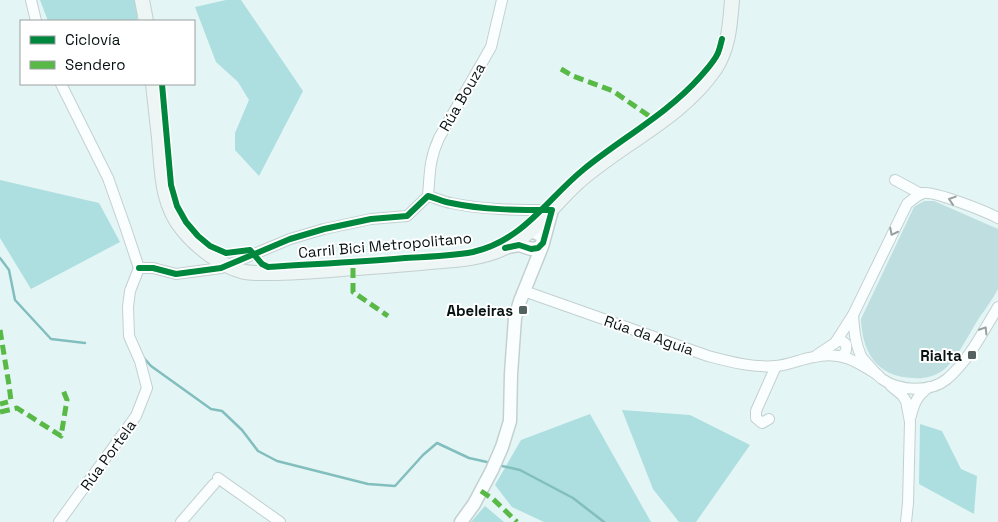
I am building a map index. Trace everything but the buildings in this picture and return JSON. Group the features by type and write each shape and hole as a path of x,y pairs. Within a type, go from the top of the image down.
{"main road":[{"path":"142,0 146,20"},
{"path":"153,85 161,175 171,213 183,230 199,246 227,265 240,271 255,273 313,271 464,259 485,255 505,248 530,232 576,184 659,123 689,98 715,69 722,57 728,39 732,0"}],"street":[{"path":"31,0 36,20"},
{"name":"Rúa Bouza","path":"428,196 430,165 433,152 439,138 491,47 502,0"},
{"path":"62,85 108,178 138,268 153,268 176,274 218,269 290,239 324,229 371,220 407,216 428,196 450,203 483,208 552,210 541,249 515,318 510,421 492,470 474,504 461,522"},
{"path":"895,180 921,194 930,193 994,213"},
{"name":"Rúa da Aguia","path":"814,357 836,341 853,315 908,204 921,194"},
{"path":"530,277 530,232 542,236 543,243"},
{"path":"505,248 519,245 530,249 538,248 543,243"},
{"name":"Rúa Portela","path":"59,522 136,416 147,388 140,360 129,336 128,307 130,291 138,268"},
{"name":"Rúa da Aguia","path":"524,291 708,356 748,365 776,366 814,357 842,356 856,361 900,388 914,389 929,387 945,380 962,364 998,307"},
{"name":"Rúa da Aguia","path":"853,315 854,332 862,358 880,377"},
{"path":"836,341 842,341 846,344 846,351 842,356"},
{"path":"769,419 762,423 756,418 756,410 776,366"},
{"path":"880,377 902,395 906,401 910,422"},
{"path":"906,522 910,422 914,404 922,392 929,387"},
{"path":"181,522 216,481 280,522"}],"shaded area":[{"path":"40,0 134,0 137,6 137,20 48,20"},
{"path":"226,0 241,0 303,91 259,176 235,150 235,133 249,100 238,82 216,62 195,7"},
{"path":"0,180 99,203 120,242 31,289 0,238"},
{"path":"924,201 934,201 998,229 998,289 947,367 939,373 924,378 900,377 881,368 868,352 864,342 861,319 914,207"},
{"path":"622,410 690,415 750,445 696,522 679,522 653,489"},
{"path":"590,414 651,522 544,522 512,507 495,485 521,440"},
{"path":"920,424 942,431 961,469 977,476 974,514 919,484"},
{"path":"485,506 504,522 471,522"}],"waterway":[{"path":"0,258 9,270 15,300 51,339 85,343"},
{"path":"143,357 151,366 211,409 222,411 242,430 258,451 277,461 368,484 395,486 423,455 437,443 469,458 487,462"},
{"path":"502,466 520,470 573,498 604,522"}],"marked path":[{"path":"561,69 573,76 613,91 655,120"},
{"path":"353,268 353,292 388,316"},
{"path":"0,330 11,401 0,404"},
{"path":"0,412 17,408 61,436 67,400 63,390"},
{"path":"481,491 493,499 517,522"}],"cycle path":[{"name":"Carril Bici Metropolitano","path":"162,85 171,185 177,206 186,222 210,246 226,253 250,250 262,264 268,267 439,256 473,252 491,246 521,229 584,169 659,114 687,90 710,66 719,51 722,39"},
{"name":"Carril Bici Metropolitano","path":"139,268 153,268 176,274 221,268 290,239 324,229 371,219 407,216 428,196 476,207 552,210 543,243 538,248 531,249 519,245 505,248"}],"place":[{"name":"Abeleiras","path":"523,310"},
{"name":"Rialta","path":"972,355"}]}
